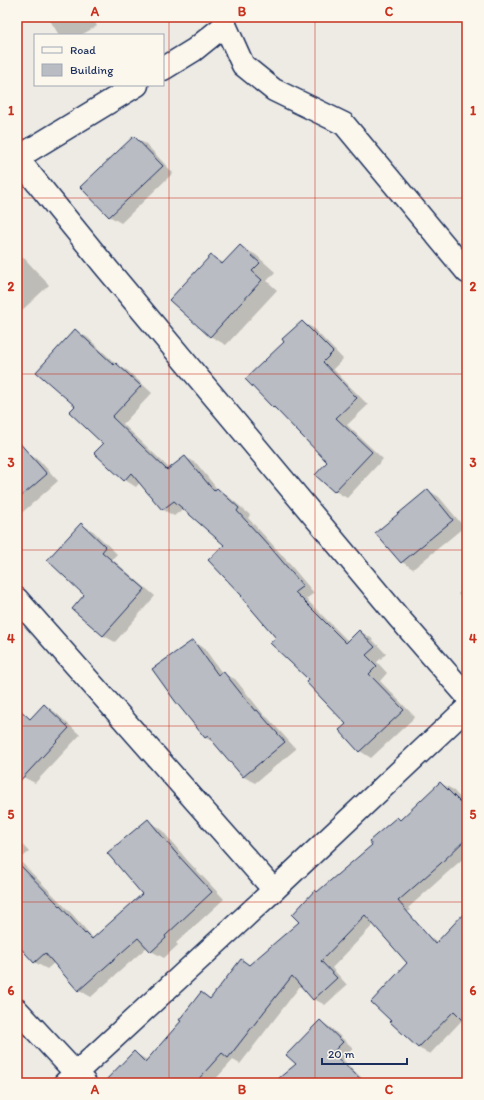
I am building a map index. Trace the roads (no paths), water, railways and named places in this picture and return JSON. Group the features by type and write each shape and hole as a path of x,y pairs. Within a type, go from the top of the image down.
{"street":[{"path":"164,68 194,50 225,21 243,65 274,90 344,124 467,272"},
{"path":"135,86 17,158 399,618 467,696"},
{"path":"17,599 274,890"},
{"path":"17,1010 75,1080 467,708"}]}
